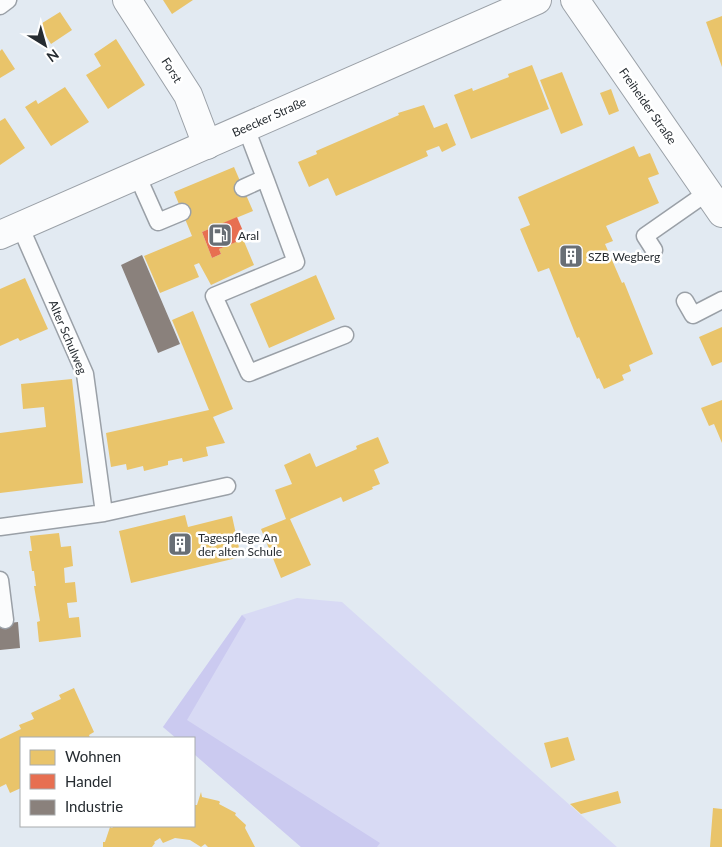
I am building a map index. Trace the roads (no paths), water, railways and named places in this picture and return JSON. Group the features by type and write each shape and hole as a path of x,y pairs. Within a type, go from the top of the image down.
{"street":[{"name":"Forst","path":"128,0 188,95 207,144"},
{"name":"Beecker Straße","path":"10,231 538,0"},
{"name":"Freiheider Straße","path":"575,0 715,202"}],"lane":[{"path":"0,6 8,0"},
{"path":"246,128 296,262 214,296 249,373 345,335"},
{"path":"137,175 158,222 182,212"},
{"path":"243,188 265,178"},
{"path":"654,250 645,236 715,202"},
{"name":"Alter Schulweg","path":"10,231 85,374 104,513"},
{"path":"685,301 694,315 722,300"},
{"path":"0,527 104,513 227,486"},
{"path":"0,580 5,620"}],"place":[{"name":"Aral","path":"220,235"},
{"name":"SZB Wegberg","path":"571,256"},
{"name":"Tagespflege An der alten Schule","path":"180,544"}]}
